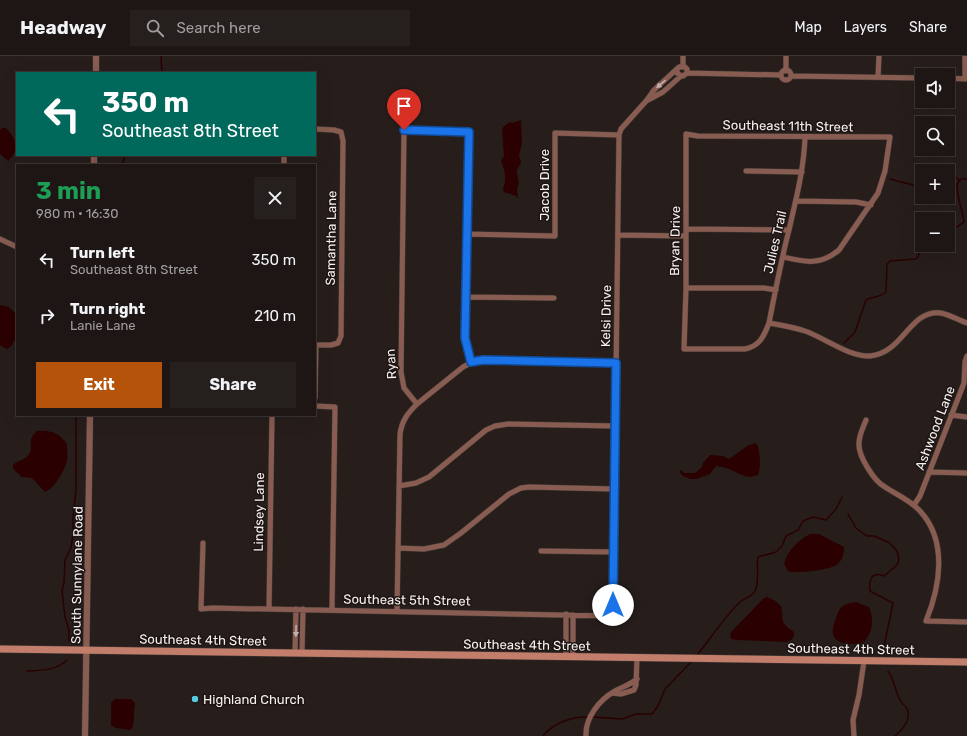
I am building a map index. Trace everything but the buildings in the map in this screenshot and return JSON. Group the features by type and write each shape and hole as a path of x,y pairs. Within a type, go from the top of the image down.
{"main road":[{"name":"Southeast 4th Street","path":"0,649 967,662"}],"street":[{"path":"96,56 96,72"},
{"path":"684,56 683,66 686,68 687,73"},
{"path":"782,75 786,70 786,56"},
{"path":"878,77 879,56"},
{"path":"955,78 965,79 965,56"},
{"path":"619,135 622,126 647,100 657,87 679,67 683,66"},
{"path":"677,70 677,73 681,76"},
{"path":"786,70 791,76"},
{"path":"647,100 663,92 681,76 687,73 782,75"},
{"path":"782,75 782,78 786,80 791,76 915,78"},
{"name":"Samantha Lane","path":"316,129 341,132 343,141 341,336 338,343 331,345 316,345"},
{"name":"Ryan","path":"417,404 404,388 401,372 404,130 469,132 467,234"},
{"name":"Jacob Drive","path":"467,234 555,236 555,134 619,135"},
{"name":"Southeast 11th Street","path":"686,134 698,136 890,138 883,181 878,193 870,205"},
{"name":"Bryan Drive","path":"686,134 686,288 684,349 741,349 754,346"},
{"name":"Kelsi Drive","path":"613,616 619,135"},
{"name":"Julies Trail","path":"754,346 764,337 769,323 802,172 805,155 805,137"},
{"path":"746,171 802,172"},
{"path":"783,257 809,262 830,257 844,245 870,205 856,202 796,201"},
{"path":"686,229 789,230"},
{"path":"467,234 465,338 471,362"},
{"path":"618,234 686,236"},
{"path":"0,239 16,247"},
{"path":"686,288 776,290"},
{"path":"465,297 554,298"},
{"path":"769,323 804,330 856,354 866,356 880,354 891,348 919,319 927,315 935,313 947,314 967,323"},
{"name":"Ashwood Lane","path":"914,504 920,496 964,383 965,362 967,356"},
{"path":"397,611 401,428 404,418 417,404 471,362 483,360 616,363"},
{"path":"316,406 335,407 332,610"},
{"path":"951,415 967,417"},
{"name":"South Sunnylane Road","path":"86,736 90,416"},
{"name":"Lindsey Lane","path":"269,609 272,416"},
{"path":"866,420 861,432 859,447 870,470 884,487 914,504 928,522 934,534 938,550 938,577 931,610 926,621 967,622"},
{"path":"399,486 416,483 429,477 486,430 502,424 615,426"},
{"path":"929,472 967,473"},
{"path":"398,548 424,548 444,545 509,494 520,488 614,489"},
{"name":"Southeast 5th Street","path":"203,543 201,609 303,609 613,616"},
{"path":"541,551 613,552"},
{"path":"296,609 299,653"},
{"path":"299,653 303,609"},
{"path":"566,614 569,657"},
{"path":"569,657 573,615"},
{"path":"586,736 585,730 588,719 598,706 612,693 621,694 633,691 636,688 637,658"},
{"path":"854,736 853,720 859,695 864,661"}],"shaded area":[{"path":"521,120 522,144 519,155 521,163 517,170 519,183 517,189 518,199 516,196 504,192 503,189 505,178 501,161 504,156 502,129 510,122 512,123"},
{"path":"2,128 6,128 16,144 15,152 8,161 0,154 0,131"},
{"path":"0,305 9,307 16,314 16,334 14,343 7,349 0,345"},
{"path":"37,431 54,433 61,437 67,444 67,461 64,470 56,483 45,492 32,478 22,477 13,469 13,465 15,463 25,458 29,454 31,440"},
{"path":"755,443 758,446 760,457 760,468 758,475 750,477 739,474 727,468 716,466 710,474 696,479 690,479 683,476 679,472 681,470 684,473 695,473 702,467 703,463 710,455 723,456 729,459 747,446"},
{"path":"810,534 819,534 844,547 841,560 834,566 821,570 799,572 788,571 784,564 790,550 801,539"},
{"path":"767,597 774,600 781,606 784,623 794,632 792,639 786,642 731,639 731,632 764,598"},
{"path":"856,602 869,607 872,616 871,630 867,638 862,643 843,643 835,639 833,632 834,623 843,606"},
{"path":"115,699 131,699 135,703 133,727 130,730 116,728 111,725 111,703"}],"waterway":[{"path":"161,56 162,72"},
{"path":"122,164 125,156"},
{"path":"955,177 959,180"},
{"path":"890,179 915,185"},
{"path":"955,228 964,222 957,184 961,179 967,179"},
{"path":"844,343 855,332 866,300 880,296 886,292 887,264 890,261 916,259 919,252"},
{"path":"69,641 69,630 65,617 62,591 64,583 65,560 71,548 73,534 76,490 76,416"},
{"path":"697,655 723,620 740,602 752,595 755,591 757,583 758,557 776,552 782,546 786,536 798,530 803,521 813,517 826,520 836,509 842,497"},
{"path":"848,514 856,528 861,532 867,536 874,536 890,543 897,551 899,560 897,565 884,576 874,576 870,583 870,591 893,603 883,651"},
{"path":"27,671 53,668 63,664 67,660"},
{"path":"593,717 622,719 636,714 652,714 658,706 665,689 692,661"},
{"path":"888,671 898,696 908,711 908,719 904,727 895,736"},
{"path":"543,736 552,727 564,721 589,717"}],"place":[{"name":"Highland Church","path":"195,699"}],"route":[{"path":"404,130 429,132 469,132 465,338 466,347 471,362 483,360 616,363 613,605"}]}
